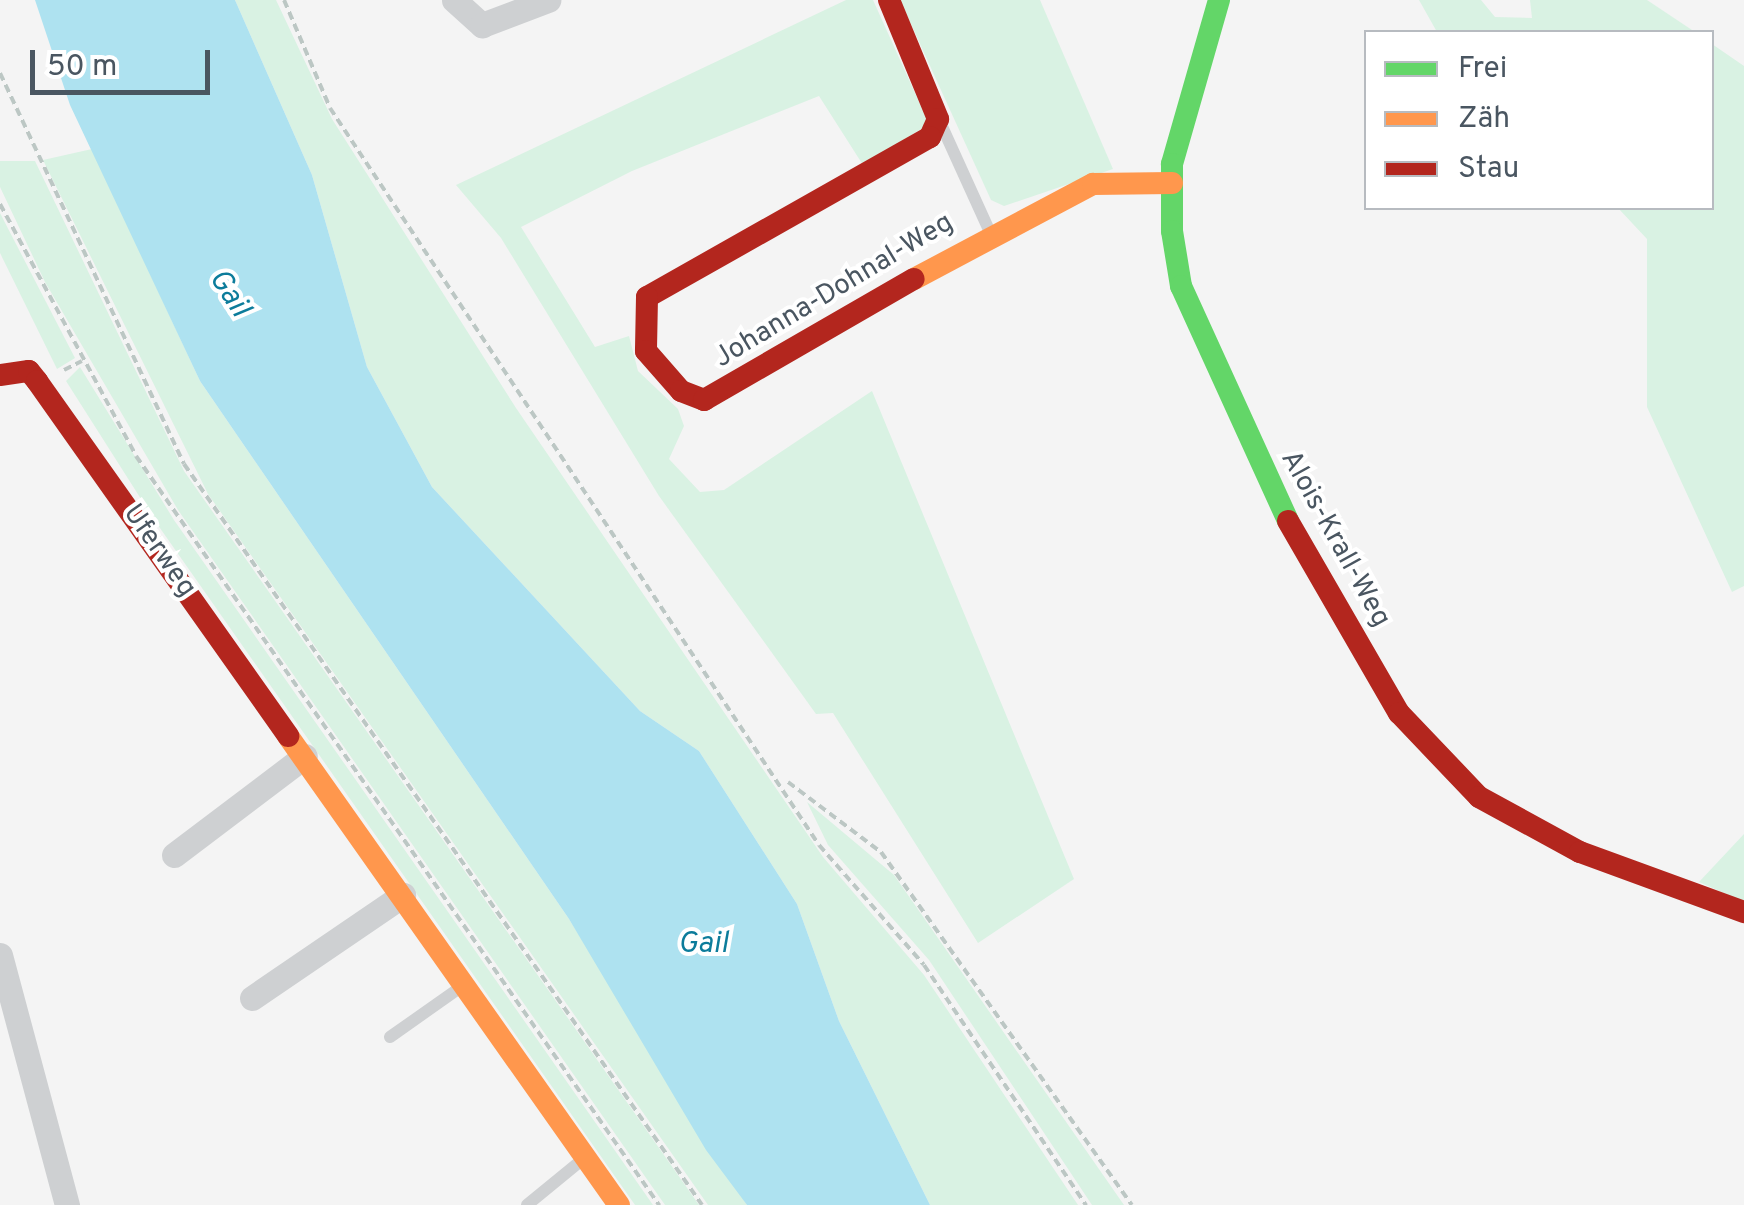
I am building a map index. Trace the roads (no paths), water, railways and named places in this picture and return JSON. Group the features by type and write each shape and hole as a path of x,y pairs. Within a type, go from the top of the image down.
{"street":[{"path":"454,0 482,24 548,0"},
{"path":"889,0 938,119"},
{"name":"Alois-Krall-Weg","path":"1219,0 1172,182 1189,304 1268,486 1399,713 1438,760 1520,826 1744,912"},
{"name":"Johanna-Dohnal-Weg","path":"938,119 913,149 658,286 647,297 646,351 681,391 704,400 725,394 989,233 1093,184 1172,182"},
{"name":"Uferweg","path":"0,375 29,371 467,982 618,1205"},
{"path":"174,855 305,756"},
{"path":"252,998 402,895"},
{"path":"0,955 66,1205"}],"lane":[{"path":"938,119 986,208 989,233"},
{"path":"390,1037 467,982"},
{"path":"526,1205 586,1157"}],"water":[{"name":"Gail","path":"35,0 235,0 312,175 367,367 432,487 640,711 699,751 797,904 839,1021 930,1205 747,1205 706,1150 569,919 200,381 70,105"}]}
